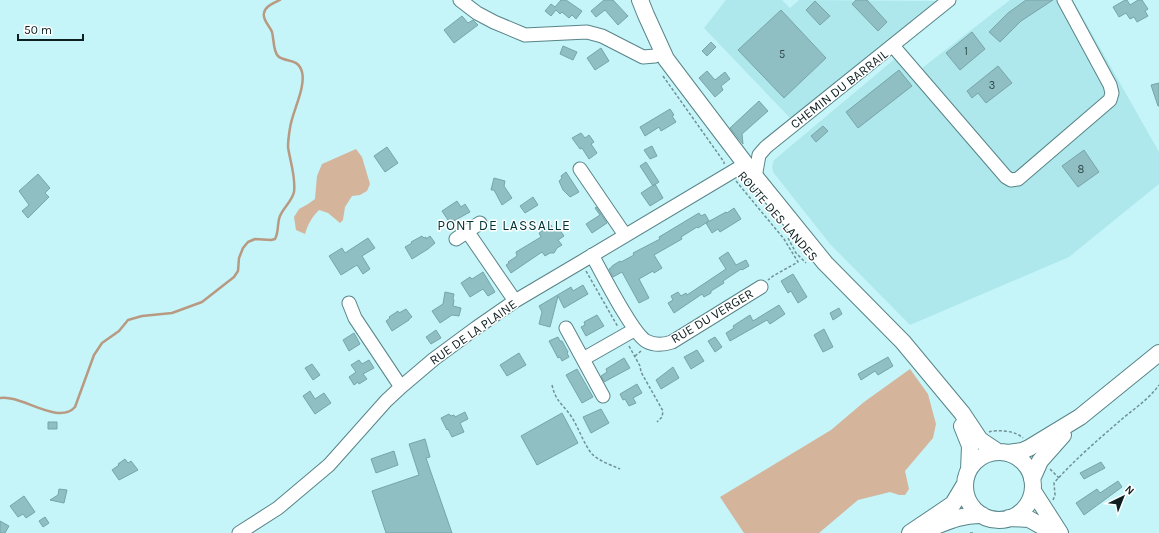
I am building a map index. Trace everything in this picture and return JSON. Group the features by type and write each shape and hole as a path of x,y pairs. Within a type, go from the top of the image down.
{"main road":[{"path":"640,0 661,55"},
{"name":"ROUTE DES LANDES","path":"661,55 671,79 732,171 795,240 914,356"},
{"name":"ROUTE DES LANDES","path":"661,55 826,263 903,342 962,413 980,440 1003,452"},
{"path":"918,533 971,514 982,515 1000,520 1018,514 1025,508 1030,500 1032,485 1040,460 1048,450 1080,417 1159,353"},
{"name":"ROUTE DES LANDES","path":"945,393 970,446 967,477"},
{"path":"910,533 953,504 974,462 981,457 989,453 1016,452 1029,448 1080,417"},
{"path":"1003,452 1016,457 1024,463 1029,470 1032,485 1060,533"},
{"path":"967,477 966,493 969,502 982,515"},
{"path":"1009,518 1029,519 1054,533"}],"street":[{"path":"460,0 477,13 525,35 587,32 602,36 643,57 661,55"},
{"name":"CHEMIN DU BARRAIL","path":"754,174 756,172 759,155 766,147 950,0"},
{"path":"893,46 1006,177 1011,180 1018,179 1110,100 1112,94 1110,85 1064,0"},
{"path":"580,170 624,235"},
{"path":"732,171 754,174"},
{"name":"RUE DE LA PLAINE","path":"239,533 278,508 329,465 386,401 401,387 434,359 476,328 515,301 732,171"},
{"path":"456,239 480,222"},
{"path":"467,231 515,301"},
{"name":"RUE DU VERGER","path":"592,255 634,330 645,341 655,344 672,342 761,287"},
{"path":"349,303 355,318 401,387"},
{"path":"566,328 603,396"},
{"path":"584,360 634,330"}],"path":[{"path":"661,55 664,78 724,162 784,239 798,262"},
{"path":"787,236 793,249 806,263"},
{"path":"761,287 773,276 802,259"},
{"path":"552,385 554,395 571,416 593,455 620,469"},
{"path":"1053,499 1056,495 1054,483 1084,453 1149,397 1159,385"}],"shaded area":[{"path":"726,0 782,0 790,8 799,0 939,1 792,120 704,28"},
{"path":"1010,0 1073,0 1159,152 1159,184 1069,257 910,325 830,244 773,172 772,166 774,160 897,57 913,75"},
{"path":"356,149 362,157 370,184 367,191 360,195 352,196 345,207 343,220 340,223 328,213 319,210 310,221 305,234 296,230 294,217 299,209 315,199 317,176 322,164"},
{"path":"910,369 928,394 936,424 933,438 905,471 909,489 905,495 890,492 858,500 819,533 744,533 720,497 831,430 864,402"}],"building":[{"path":"561,0 566,0 582,11 576,19 572,15 569,18 562,12 560,14 556,10 551,16 545,11 551,4 555,7"},
{"path":"604,0 613,0 628,16 618,25 605,10 596,17 591,11"},
{"path":"856,0 867,0 887,22 878,31 852,4"},
{"path":"1026,0 1053,0 1021,21 1000,42 989,32 1008,13"},
{"path":"1127,0 1130,5 1138,0 1142,0 1148,9 1145,11 1148,16 1137,22 1134,17 1130,19 1126,13 1119,17 1113,7"},
{"path":"815,1 830,16 820,25 806,10"},
{"path":"781,10 826,58 784,98 738,50"},
{"path":"462,16 468,23 473,20 478,25 454,43 444,30"},
{"path":"972,32 985,49 960,70 946,53"},
{"path":"711,42 716,47 707,56 702,51"},
{"path":"563,46 577,52 573,60 560,54"},
{"path":"601,48 609,61 595,70 587,58"},
{"path":"998,66 1012,83 986,103 978,93 972,98 967,91"},
{"path":"899,70 912,86 858,128 846,112"},
{"path":"707,71 715,80 725,72 730,79 721,86 723,90 715,97 699,78"},
{"path":"1159,83 1159,106 1158,106 1151,85"},
{"path":"759,101 768,111 742,134 743,144 730,128"},
{"path":"670,109 676,122 661,131 659,127 645,136 640,127"},
{"path":"823,126 828,131 816,142 811,136"},
{"path":"581,133 585,138 589,135 594,142 591,144 597,153 589,159 582,148 580,149 572,138"},
{"path":"652,146 657,156 650,159 644,150"},
{"path":"387,147 398,163 385,172 374,156"},
{"path":"1084,150 1099,172 1078,187 1062,166"},
{"path":"646,162 659,182 653,186 640,166"},
{"path":"566,172 579,192 570,197 563,190 559,181 562,178 561,176"},
{"path":"38,174 50,188 45,193 49,197 28,218 22,211 29,205 19,191"},
{"path":"494,178 505,181 504,186 512,198 502,205 494,190 491,190"},
{"path":"655,184 663,198 650,206 641,193"},
{"path":"533,197 538,205 525,213 520,206"},
{"path":"457,201 461,207 465,204 470,212 450,223 442,211"},
{"path":"596,207 607,223 592,233 586,224 600,215 595,208"},
{"path":"734,208 741,219 720,232 718,229 712,233 706,223"},
{"path":"699,213 701,216 705,214 709,221 698,228 697,227 681,237 682,239 654,255 662,268 639,279 649,298 639,303 622,272 613,277 609,269 620,261 621,262 634,255 633,253 660,239 659,237"},
{"path":"551,225 553,229 557,226 564,236 558,240 562,245 557,248 554,253 550,253 545,256 542,252 511,273 506,265 517,256 516,252 541,237 539,233"},
{"path":"422,236 424,238 426,237 426,239 430,236 435,243 412,259 405,247"},
{"path":"368,238 375,248 362,256 370,269 363,274 357,265 341,275 329,256 342,248 345,253"},
{"path":"728,252 736,265 746,260 749,266 742,270 741,269 723,281 724,283 711,291 711,293 704,297 702,294 674,313 668,303 673,300 671,296 678,292 681,296 686,293 687,295 726,269 719,258"},
{"path":"483,272 495,292 488,296 483,289 470,297 461,283 470,277 472,279"},
{"path":"793,274 807,297 798,303 791,291 788,293 781,281"},
{"path":"583,285 588,294 564,308 558,296 550,327 539,324 542,312 539,306 571,287 573,291"},
{"path":"445,292 454,294 453,306 461,308 459,316 452,315 440,323 432,311 443,304"},
{"path":"779,305 785,314 770,324 767,320 730,341 726,333 734,328 733,326 750,315 753,321"},
{"path":"839,308 842,314 833,320 830,313"},
{"path":"406,309 412,317 392,331 386,321 398,311 399,313"},
{"path":"597,315 604,326 586,336 581,327 585,325 584,322"},
{"path":"824,329 833,347 823,352 814,335"},
{"path":"436,330 441,338 431,344 426,337"},
{"path":"354,333 360,344 349,351 343,340"},
{"path":"558,337 560,341 562,341 569,357 562,361 560,357 558,358 549,341"},
{"path":"715,337 722,347 715,352 708,341"},
{"path":"697,350 704,361 691,369 684,357"},
{"path":"519,353 526,365 507,376 500,365"},
{"path":"888,357 893,366 878,375 875,371 861,380 858,374"},
{"path":"624,358 630,368 604,382 601,376 607,372 606,369"},
{"path":"359,360 362,364 369,360 374,368 363,374 367,379 354,385 349,377 356,372 351,365"},
{"path":"312,364 320,375 313,380 305,368"},
{"path":"673,367 679,378 661,389 656,380"},
{"path":"577,369 593,397 582,403 566,375"},
{"path":"637,384 642,393 633,398 636,403 629,406 620,394"},
{"path":"310,391 315,399 324,393 331,403 315,414 303,396"},
{"path":"601,409 609,423 591,433 583,417"},
{"path":"465,412 468,419 460,423 464,432 452,437 441,418 449,414 451,416 454,415 455,417"},
{"path":"562,413 578,443 537,465 521,436"},
{"path":"48,422 57,422 57,429 48,429"},
{"path":"425,439 430,457 426,458 452,533 386,533 372,491 419,475 409,444"},
{"path":"394,451 398,465 376,473 371,459"},
{"path":"125,459 128,463 131,461 138,470 119,480 112,470"},
{"path":"1101,462 1105,468 1084,479 1080,473"},
{"path":"1118,481 1122,487 1084,515 1076,503 1097,489 1100,493"},
{"path":"59,489 67,490 64,503 50,500 58,495"},
{"path":"24,496 35,512 26,518 23,514 18,517 10,506"},
{"path":"45,517 49,523 43,527 39,521"},
{"path":"0,521 9,526 5,533 0,533"}],"waterway":[{"path":"0,398 18,400 49,411 59,413 68,412 75,407 94,355 102,343 119,331 128,320 142,316 172,313 202,302 234,277 238,271 239,258 243,248 248,242 255,239 275,239 280,216 292,198 294,192 294,181 288,142 291,122 303,78 298,64 281,58 276,54 272,32 264,18 266,8 280,0"}],"district":[{"name":"PONT DE LASSALLE","path":"504,225"}]}
